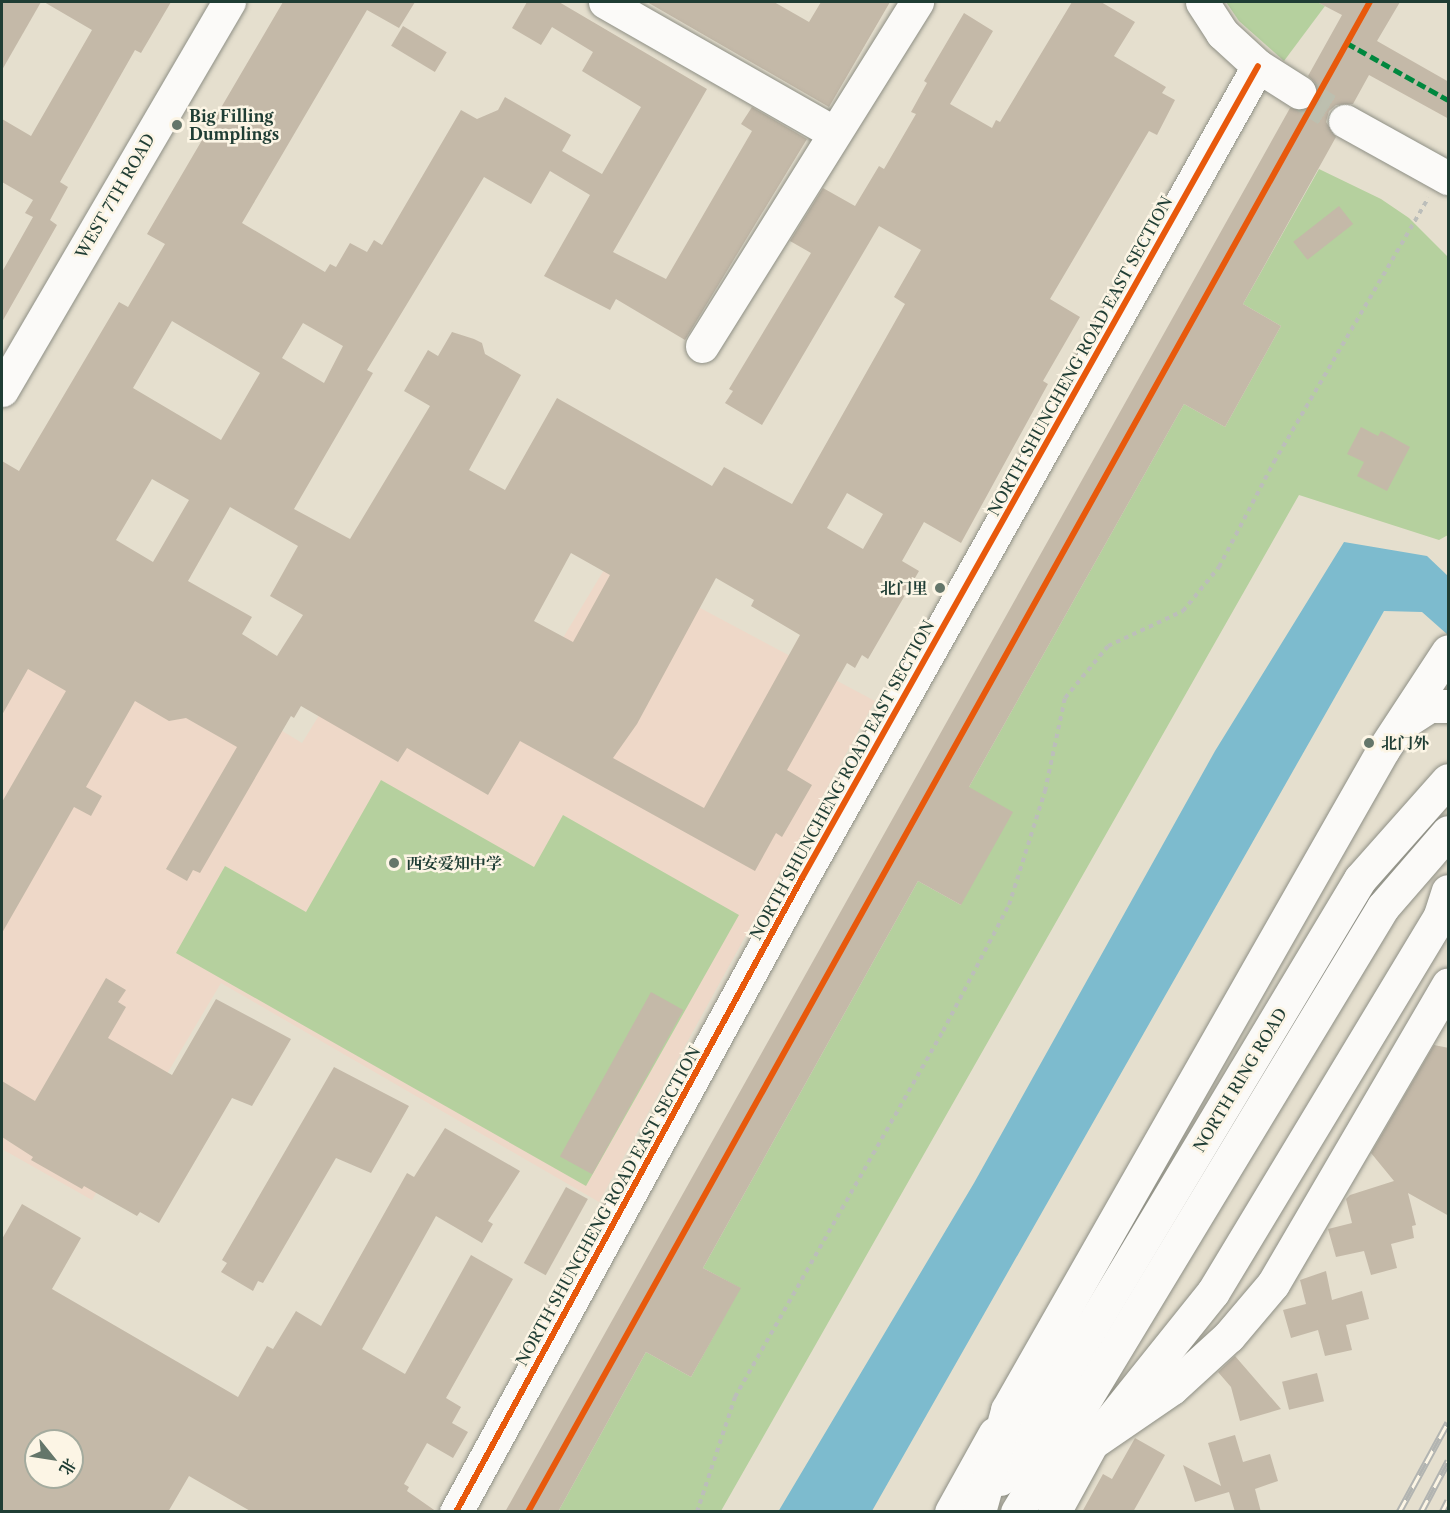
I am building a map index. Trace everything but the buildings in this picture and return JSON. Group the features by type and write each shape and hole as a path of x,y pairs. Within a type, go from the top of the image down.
{"main road":[{"name":"WEST 7TH ROAD","path":"2,390 230,2"},
{"path":"605,2 833,132"},
{"path":"702,346 833,132 917,2"},
{"path":"1202,2 1222,33 1258,66 1299,92"},
{"name":"NORTH SHUNCHENG ROAD EAST SECTION","path":"456,1512 802,878 1258,66"},
{"path":"1344,121 1445,176"},
{"path":"951,1512 1394,730 1440,663"},
{"path":"1394,730 1411,715 1429,706 1449,706"},
{"name":"NORTH RING ROAD","path":"980,1512 1360,879 1449,780"},
{"name":"NORTH RING ROAD","path":"1017,1512 1383,907 1449,832"},
{"path":"1023,1512 1092,1443 1213,1292 1440,915 1449,891"},
{"path":"1054,1512 1092,1443 1172,1388 1229,1336 1273,1284 1449,984"},
{"path":"980,1512 1007,1410"}],"path":[{"path":"697,1512 735,1397 926,1061 1009,905 1045,791 1065,698 1108,646 1183,611 1219,567 1274,462 1445,176"}],"shaded area":[{"name":"西安爱知中学","path":"610,560 875,701 599,1202 221,983 92,1200 2,1149 2,648 40,583 302,743 376,623 523,704"}],"green space":[{"path":"1226,2 1317,2 1325,6 1284,61 1239,21"},
{"path":"1319,169 1381,199 1409,218 1448,257 1448,535 1439,540 1299,495 721,1511 558,1512 646,1352 691,1377 740,1288 703,1268 918,881 961,905 969,787 1184,404 1225,427 1281,326 1243,304"},
{"path":"381,780 534,867 563,815 739,915 586,1186 176,953 225,866 306,912"}],"water":[{"path":"1344,542 1427,556 1448,576 1448,635 1422,612 1384,611 872,1511 778,1512 974,1183 1215,751"}],"tunnel":[{"path":"1299,92 1345,121"}],"railway":[{"path":"1399,1512 1448,1422"},
{"path":"1421,1512 1448,1461"},
{"path":"1442,1512 1448,1500"}],"marked path":[{"path":"1347,43 1448,100"}],"cycle path":[{"path":"528,1512 1370,2"},
{"path":"456,1512 802,878 1258,66"}],"place":[{"name":"Big Filling Dumplings","path":"177,125"},
{"name":"北门里","path":"940,588"},
{"name":"北门外","path":"1369,743"},
{"name":"西安爱知中学","path":"394,863"}]}
